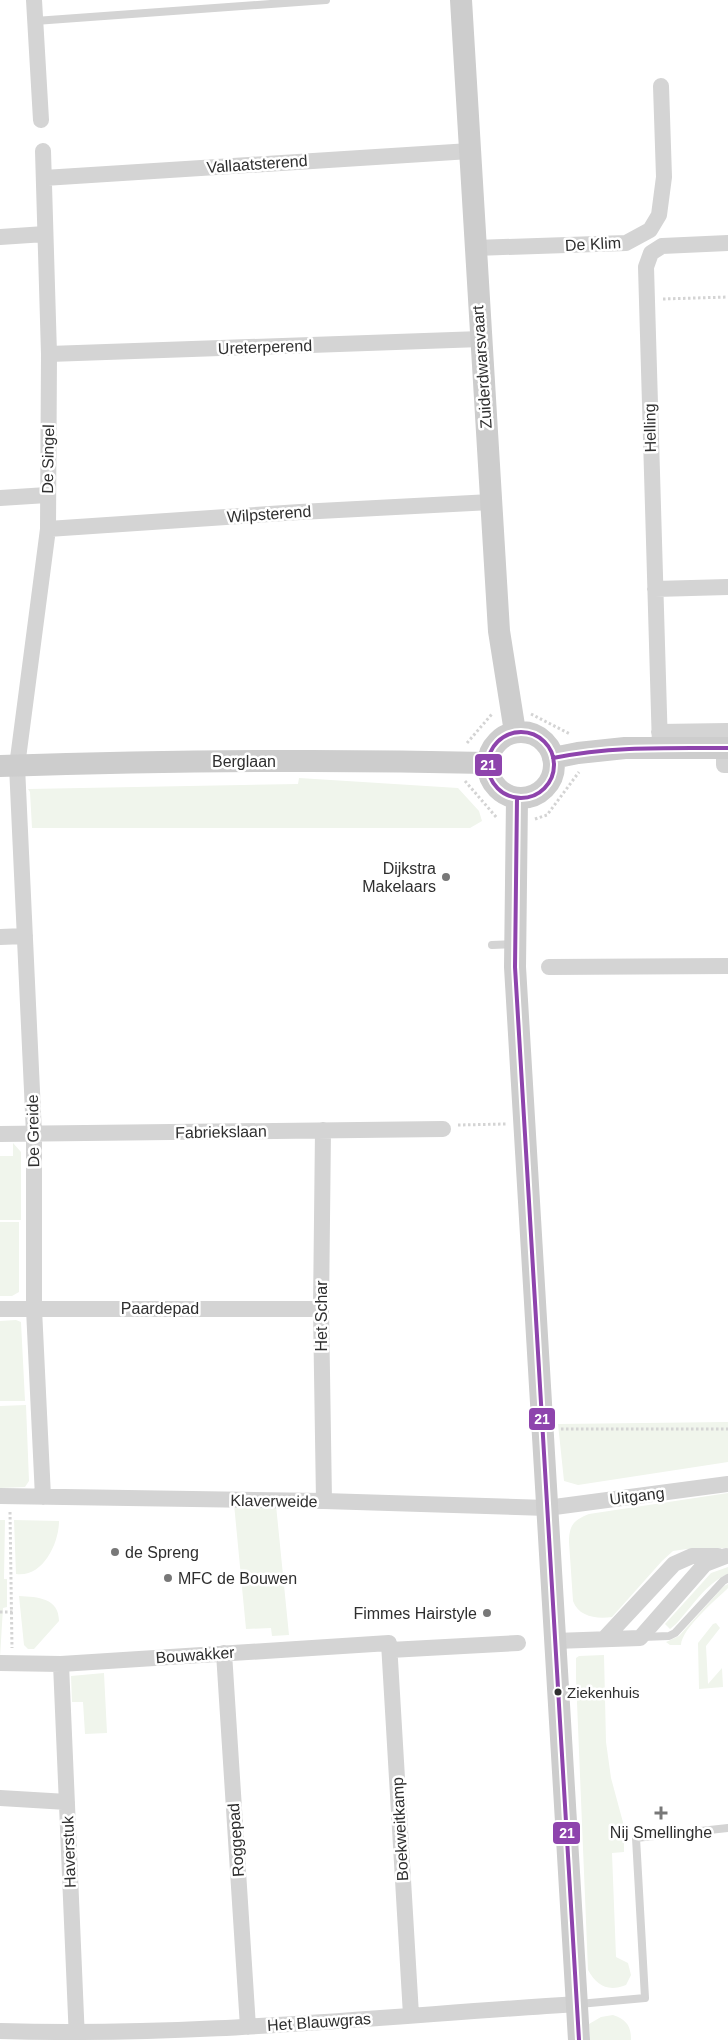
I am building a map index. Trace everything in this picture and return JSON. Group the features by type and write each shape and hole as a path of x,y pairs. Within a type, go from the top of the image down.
{"main road":[{"name":"Zuiderdwarsvaart","path":"461,0 499,631 516,732"},
{"path":"517,809 549,782 553,771 553,758 548,747 540,738 528,732 516,732 496,742 490,752 487,763 489,775 495,786 505,794 517,809 515,943 579,2040"},
{"path":"553,758 578,753 625,748 660,739 726,751"},
{"name":"Berglaan","path":"9,766 224,761 385,760 487,763"}],"street":[{"path":"34,0 41,120"},
{"name":"De Klim","path":"475,248 626,244 650,230 659,215 664,177 661,86"},
{"name":"De Singel","path":"9,766 48,529 49,354 43,151"},
{"name":"Vallaatsterend","path":"44,178 470,151"},
{"path":"0,237 45,234"},
{"name":"Helling","path":"660,739 654,589 646,267 651,253 662,246 728,243"},
{"name":"Ureterperend","path":"49,354 481,340"},
{"path":"0,498 47,495"},
{"name":"Wilpsterend","path":"48,529 300,512 491,502"},
{"path":"654,589 728,587"},
{"name":"De Greide","path":"9,766 25,936 34,1134 34,1309 44,1497"},
{"path":"0,937 25,936"},
{"path":"549,967 728,966"},
{"name":"Fabriekslaan","path":"0,1134 443,1129"},
{"name":"Het Schar","path":"323,1130 321,1309 324,1501"},
{"name":"Paardepad","path":"0,1309 321,1309"},
{"name":"Uitgang","path":"547,1508 728,1484"},
{"name":"Klaverweide","path":"5,1496 324,1501 547,1508"},
{"path":"604,1639 674,1564 690,1557 724,1557"},
{"path":"555,1641 635,1638 698,1564 724,1557"},
{"name":"Bouwakker","path":"6,1663 61,1664 224,1653 518,1643"},
{"name":"Boekweitkamp","path":"390,1646 411,2015"},
{"name":"Roggepad","path":"224,1653 248,2027"},
{"name":"Haverstuk","path":"61,1664 77,2037"},
{"path":"0,1798 67,1802"},
{"name":"Het Blauwgras","path":"0,2031 77,2037 577,2004"}],"lane":[{"path":"35,21 326,0"},
{"path":"492,945 515,943"},
{"path":"635,1638 669,1636 674,1633 728,1578"},
{"path":"577,2004 645,1998 636,1838 728,1828"}],"path":[{"path":"647,299 728,298"},
{"path":"525,705 531,714 566,733 575,734 578,753 579,772 547,815 535,819 517,809 499,819 464,780 465,745 493,711 525,705"},
{"path":"443,1129 451,1125 525,1124"},
{"path":"542,1428 728,1429"},
{"path":"5,1496 13,1612 6,1663"},
{"path":"0,1612 13,1612"}],"shaded area":[{"path":"299,778 458,788 479,811 482,821 470,828 32,828 30,792 28,789 298,784"},
{"path":"13,1143 21,1152 21,1220 0,1220 0,1156 13,1156"},
{"path":"0,1222 19,1222 19,1292 12,1296 0,1296"},
{"path":"16,1320 21,1322 25,1401 0,1401 0,1321"},
{"path":"26,1405 29,1481 25,1487 0,1488 0,1406"},
{"path":"728,1422 728,1462 578,1485 564,1481 558,1424"},
{"path":"728,1493 728,1548 673,1551 612,1617 594,1617 579,1611 573,1601 569,1542 571,1527 576,1521 589,1514"},
{"path":"234,1504 276,1505 289,1635 272,1636 271,1628 246,1629"},
{"path":"0,1520 5,1520 4,1579 7,1579 7,1607 3,1608 0,1657"},
{"path":"14,1520 59,1521 56,1539 48,1557 41,1565 26,1574 16,1574"},
{"path":"728,1567 728,1574 706,1589 676,1624 670,1629 665,1624 711,1573"},
{"path":"728,1584 728,1588 693,1623 683,1638 681,1645 670,1645 666,1642 679,1636 724,1586"},
{"path":"19,1596 46,1600 51,1603 58,1613 59,1621 34,1649 28,1649 24,1645"},
{"path":"716,1623 720,1628 706,1646 708,1684 722,1668 723,1687 699,1689 698,1643 713,1624"},
{"path":"604,1655 606,1742 611,1778 624,1826 624,1852 612,1853 616,1957 628,1963 631,1975 626,1985 614,1988 608,1988 599,1984 588,1970 576,1678 576,1658 579,1656"},
{"path":"104,1673 107,1733 85,1734 83,1702 72,1702 71,1676"},
{"path":"613,2015 622,2019 627,2024 631,2040 590,2040 589,2024 601,2017"}],"transit line":[{"name":"21","path":"521,732 534,735 544,742 551,752 554,765 551,778 544,788 534,795 521,798 508,795 498,788 491,778 488,765 491,752 498,742 508,735 521,732"},
{"name":"21","path":"553,758 597,751 662,748 728,748"},
{"name":"21","path":"517,798 515,967 579,2040"}],"place":[{"name":"Dijkstra Makelaars","path":"446,877"},
{"name":"de Spreng","path":"115,1552"},
{"name":"MFC de Bouwen","path":"168,1578"},
{"name":"Fimmes Hairstyle","path":"487,1613"},
{"name":"Ziekenhuis","path":"558,1692"},
{"name":"Nij Smellinghe","path":"661,1813"}]}
